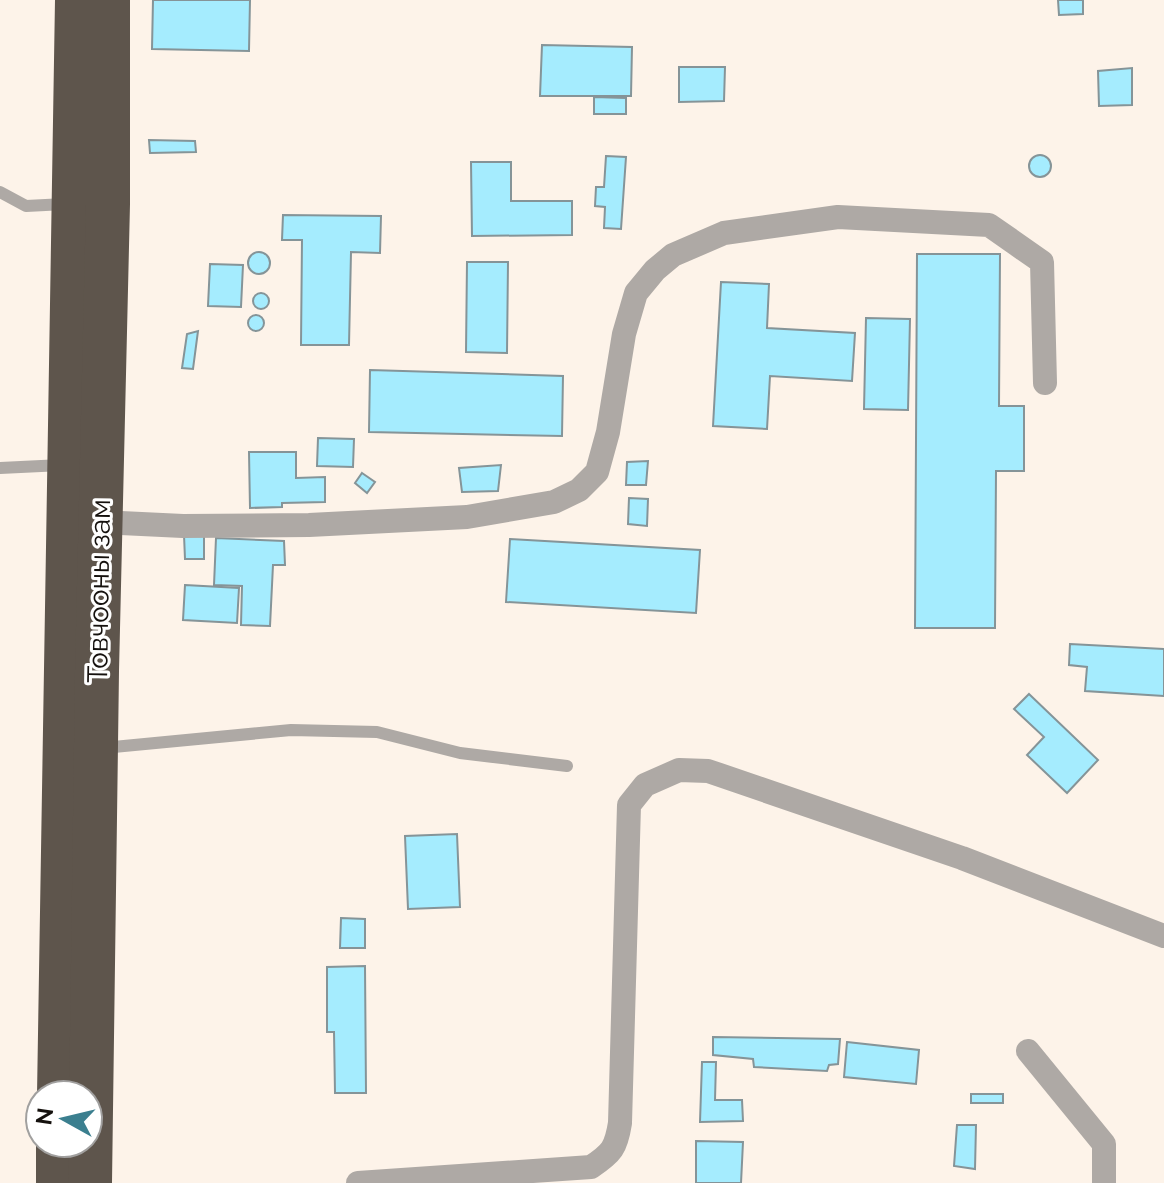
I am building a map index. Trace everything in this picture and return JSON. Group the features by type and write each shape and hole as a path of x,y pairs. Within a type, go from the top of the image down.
{"highway":[{"name":"Товчооны зам","path":"59,1079 77,0"},
{"name":"Товчооны зам","path":"90,1183 108,204 108,0"},
{"path":"58,1159 58,1183"}],"street":[{"path":"100,522 183,526 309,525 467,517 554,502 579,490 597,472 608,432 624,334 636,293 655,270 673,255 724,233 838,217 989,225 1042,262 1045,383"},
{"path":"358,1183 591,1167 610,1155 617,1141 620,1123 629,805 645,785 679,770 708,771 747,783 962,858 1164,936"},
{"path":"1028,1051 1104,1144 1104,1183"}],"lane":[{"path":"0,192 26,206 75,204"},
{"path":"0,468 69,464"},
{"path":"96,749 291,730 377,732 460,753 567,766"}],"building":[{"path":"153,0 250,0 249,51 152,49"},
{"path":"1058,0 1083,0 1083,14 1059,15"},
{"path":"542,45 632,47 631,96 540,96"},
{"path":"679,67 725,67 724,101 679,102"},
{"path":"1132,68 1132,105 1099,106 1098,71"},
{"path":"594,97 626,98 626,114 594,114"},
{"path":"149,140 195,141 196,152 150,153"},
{"path":"1040,155 1048,158 1051,166 1048,174 1040,177 1032,174 1029,166 1032,158"},
{"path":"606,156 626,157 621,229 604,228 605,207 595,206 596,187 604,187"},
{"path":"471,162 511,162 511,201 572,201 572,235 472,236"},
{"path":"283,215 381,216 380,253 351,252 349,345 301,345 302,240 282,240"},
{"path":"259,252 267,255 270,263 267,271 259,274 251,271 248,263 251,255"},
{"path":"917,254 1000,254 999,406 1024,406 1024,471 996,471 995,628 915,628"},
{"path":"467,262 508,262 507,353 466,352"},
{"path":"210,264 243,265 241,307 208,306"},
{"path":"721,282 769,284 767,328 855,333 852,381 770,376 767,429 713,426"},
{"path":"261,293 267,295 267,307 261,309 255,307 253,301 255,295"},
{"path":"253,315 259,315 264,323 262,329 253,331 248,326 248,320"},
{"path":"866,318 910,319 908,410 864,409"},
{"path":"198,331 193,369 182,368 187,334"},
{"path":"370,370 563,376 562,436 369,432"},
{"path":"318,438 354,439 353,467 317,466"},
{"path":"249,452 296,452 296,478 325,477 325,502 282,503 282,507 250,508"},
{"path":"648,461 646,485 626,485 627,462"},
{"path":"501,465 498,491 462,492 459,468"},
{"path":"362,473 375,482 367,493 355,483"},
{"path":"629,498 648,499 647,526 628,524"},
{"path":"184,535 204,535 204,559 185,559"},
{"path":"216,538 284,541 285,565 273,565 270,626 241,625 242,586 214,585"},
{"path":"510,539 700,550 696,613 506,602"},
{"path":"185,585 239,588 237,623 183,620"},
{"path":"1070,644 1164,649 1164,696 1085,691 1087,667 1069,665"},
{"path":"1029,694 1098,760 1067,793 1027,755 1044,737 1014,709"},
{"path":"457,834 460,907 408,909 405,836"},
{"path":"341,918 365,919 365,948 340,948"},
{"path":"365,966 366,1093 335,1093 334,1032 327,1032 327,967"},
{"path":"713,1037 840,1039 838,1064 829,1065 827,1071 754,1067 753,1059 713,1055"},
{"path":"847,1042 919,1050 916,1084 844,1077"},
{"path":"702,1062 716,1062 715,1100 742,1100 743,1121 700,1122"},
{"path":"971,1094 1003,1094 1003,1103 971,1103"},
{"path":"957,1125 976,1125 975,1169 954,1166"},
{"path":"696,1141 743,1142 741,1183 696,1183"}]}
